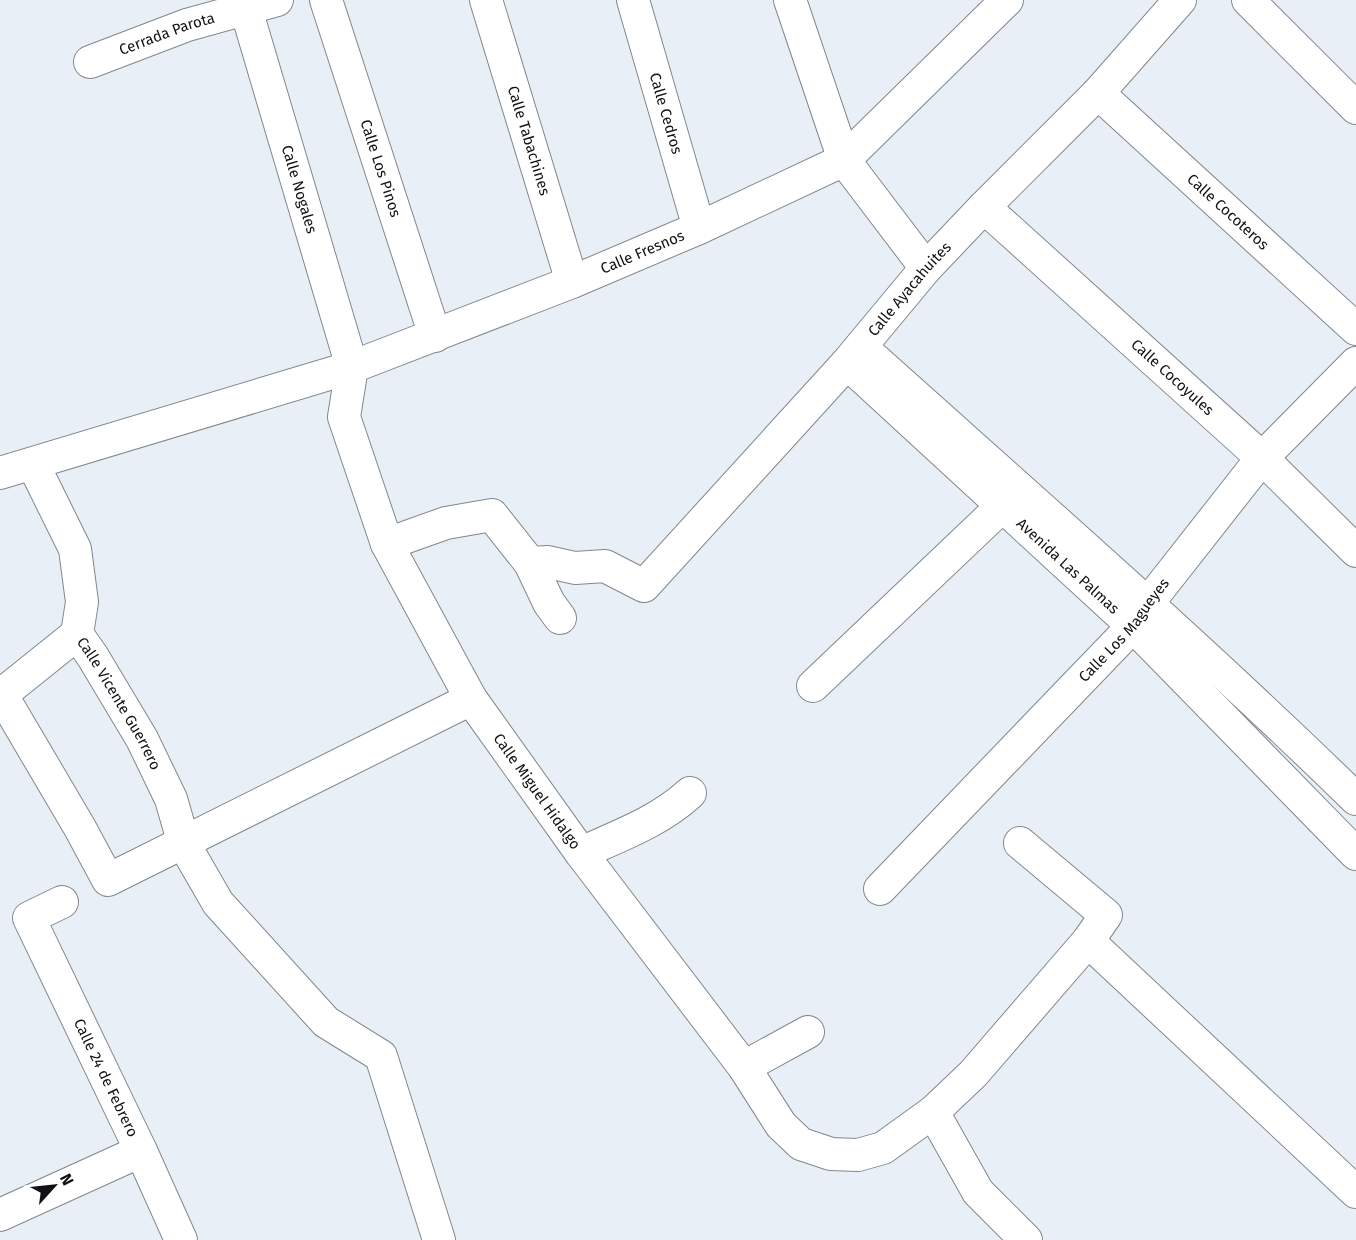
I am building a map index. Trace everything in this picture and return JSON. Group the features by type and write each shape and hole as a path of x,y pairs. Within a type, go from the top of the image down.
{"street":[{"name":"Cerrada Parota","path":"90,62 183,12 246,9 277,0"},
{"name":"Calle Los Pinos","path":"326,0 435,336"},
{"name":"Calle Tabachines","path":"486,0 572,282"},
{"name":"Calle Cedros","path":"633,0 699,228"},
{"path":"790,0 844,160 926,268"},
{"name":"Calle Fresnos","path":"0,473 352,367 572,282 699,228 844,160 1007,0"},
{"name":"Calle Ayacahuites","path":"530,563 548,562 575,568 605,566 644,585 854,355 926,268 1098,93 1180,0"},
{"path":"1248,0 1356,108"},
{"name":"Calle Nogales","path":"246,9 352,367"},
{"name":"Calle Cocoteros","path":"1098,93 1356,329"},
{"name":"Calle Cocoyules","path":"984,207 1262,458 1356,551"},
{"name":"Avenida Las Palmas","path":"854,355 1140,614 1356,854"},
{"name":"Calle Los Magueyes","path":"880,890 1140,614 1262,458 1356,363"},
{"name":"Calle Miguel Hidalgo","path":"352,367 344,417 387,544 471,699 581,853 744,1067 781,1125 801,1144 831,1154 858,1155 883,1148 933,1112 973,1074 1088,941 1106,915 1020,843"},
{"name":"Calle Vicente Guerrero","path":"33,464 75,549 82,602 76,634 93,657 142,739 171,799 184,844 218,903 326,1022 381,1056 440,1240"},
{"path":"813,686 1011,497"},
{"path":"387,544 446,523 492,515 530,563 549,603 560,618"},
{"path":"1140,614 1289,734 1356,798"},
{"path":"76,634 1,694 108,880 471,699"},
{"path":"581,853 641,826 677,806 690,793"},
{"name":"Calle 24 de Febrero","path":"62,902 29,918 141,1151 181,1240"},
{"path":"1088,941 1356,1192"},
{"path":"744,1067 808,1032"},
{"path":"933,1112 978,1192 1020,1238"},
{"path":"0,1215 141,1151"}]}
